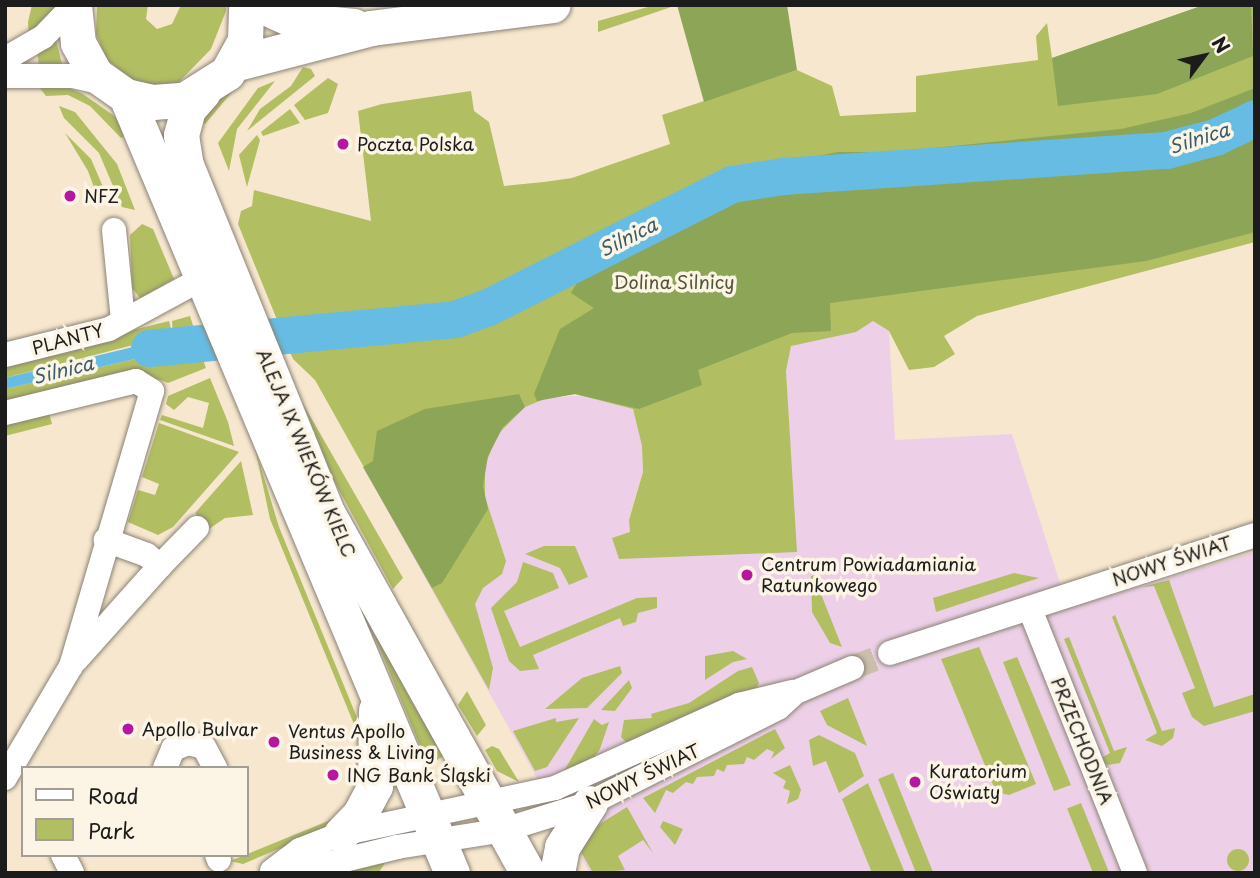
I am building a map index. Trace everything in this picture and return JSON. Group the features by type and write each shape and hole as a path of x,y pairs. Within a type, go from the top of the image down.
{"main road":[{"name":"ALEJA IX WIEKÓW KIELC","path":"74,5 82,55 117,90 203,278 234,319"},
{"path":"117,90 169,102 203,92 233,64 245,40 246,5"},
{"path":"260,5 293,20 371,28"},
{"path":"233,64 371,28 553,5"},
{"name":"ALEJA IX WIEKÓW KIELC","path":"203,92 188,109 182,146 234,319 376,690 452,873"},
{"name":"ALEJA IX WIEKÓW KIELC","path":"250,358 346,549 528,873"},
{"path":"341,834 366,805 376,780 376,690"},
{"path":"558,873 562,846 590,803"}],"street":[{"path":"5,60 43,37 74,5"},
{"path":"5,76 73,76 117,90"},
{"path":"114,230 123,320"},
{"name":"PLANTY","path":"5,355 109,329 203,278"},
{"path":"5,413 136,381 152,391 71,666 12,780"},
{"path":"71,666 160,565 197,528"},
{"name":"NOWY ŚWIAT","path":"890,653 1255,534"},
{"path":"106,540 147,555 160,565"},
{"name":"PRZECHODNIA","path":"1030,609 1135,873"},
{"name":"NOWY ŚWIAT","path":"496,816 590,803 778,708 796,692 852,668"},
{"name":"NOWY ŚWIAT","path":"496,816 739,705 772,694 796,692"},
{"path":"166,766 173,749 188,743 204,747 214,766"},
{"path":"274,870 300,850 341,834 433,827 496,816"},
{"path":"274,870 307,869 433,827"},
{"path":"63,857 72,873"}],"shaded area":[{"path":"873,321 889,331 895,440 1012,434 1068,608 1255,552 1255,873 590,873 363,467 547,398 587,395 633,409 642,446 643,472 629,519 796,552 786,371 791,346"}],"green space":[{"path":"32,5 57,5 29,39 28,22"},
{"path":"97,5 148,5 146,19 157,29 172,24 181,5 226,5 226,11 211,49 177,84 159,86 132,80 107,60 96,34"},
{"path":"655,5 677,5 598,32 598,21"},
{"path":"677,5 787,5 797,70 704,102"},
{"name":"Dolina Silnicy","path":"1204,5 1255,5 1255,242 977,316 944,336 955,354 934,367 909,370 889,331 873,321 856,332 791,346 786,371 797,552 619,559 612,538 630,532 629,520 643,472 642,446 633,409 575,394 547,398 525,407 498,434 485,465 485,497 506,561 502,574 483,588 475,604 493,668 489,690 315,380 293,359 238,224 241,211 252,206 254,190 371,221 358,111 382,104 471,91 474,111 489,122 504,186 544,182 572,178 670,144 662,115 797,70 832,86 840,116 916,112 916,76 1038,60 1036,36 1047,23 1052,58"},
{"path":"1204,5 1251,5 1253,56 1157,94 1058,106 1052,58"},
{"path":"56,40 62,64 39,65 37,51"},
{"path":"293,65 243,79 205,124 198,119 241,73"},
{"path":"303,67 311,69 315,76 247,131 260,109 291,86"},
{"path":"328,78 338,84 328,113 305,120 294,105"},
{"path":"275,81 237,129 229,171 218,143 258,88"},
{"path":"39,87 69,88 83,94 117,118 128,134 121,138 90,106 68,95 46,96"},
{"path":"1255,88 1255,232 1146,261 830,303 831,331 792,333 698,370 702,385 639,409 575,394 537,401 534,394 560,329 594,308 571,293 588,264 623,245 667,207 741,171 838,152 893,152 1121,129 1191,113"},
{"path":"59,106 75,112 117,164 135,210 122,207 99,153 64,118"},
{"path":"290,109 300,123 263,136 261,132"},
{"path":"65,133 91,159 110,203 99,201 88,171"},
{"path":"257,135 260,140 247,187 239,155"},
{"path":"142,224 153,229 174,279 140,298 132,288 130,235"},
{"path":"190,316 197,338 141,343 5,378 5,362 169,321 173,336 172,321"},
{"path":"199,349 206,368 168,383 137,371 5,402 5,389 174,350 186,350 193,358 192,350"},
{"path":"210,378 228,422 234,446 160,420 162,415 203,428 209,403 188,397 174,410 166,404 168,396"},
{"path":"519,394 525,407 503,427 488,456 483,486 488,509 442,583 432,588 363,467 373,461 377,431 425,409"},
{"path":"302,402 403,578 393,589 333,479"},
{"path":"49,413 52,424 5,436 5,423"},
{"path":"159,423 239,452 173,527 158,535 128,522 138,490 155,495 159,484 142,477"},
{"path":"255,448 279,527 365,737 360,739 270,519"},
{"path":"241,461 253,515 225,518 209,529 195,513"},
{"path":"544,546 575,546 588,577 569,585 560,568 525,554"},
{"path":"523,562 553,573 559,588 504,611 520,647 637,598 657,597 657,608 638,613 636,622 623,626 620,618 533,655 539,669 520,671 509,661 491,608 517,582"},
{"path":"1014,573 1039,578 936,612 933,598"},
{"path":"817,575 817,584 842,647 830,643 812,612 811,576"},
{"path":"1169,580 1214,707 1255,694 1255,711 1204,726 1192,717 1182,693 1195,688 1154,586 1142,587"},
{"path":"1115,615 1162,731 1175,728 1173,738 1162,746 1145,740 1157,733 1112,617"},
{"path":"378,636 444,756 428,765 375,637"},
{"path":"1069,637 1114,751 1127,747 1120,763 1108,765 1098,760 1110,753 1064,639"},
{"path":"979,647 1036,784 1009,795 996,792 941,659"},
{"path":"733,651 747,659 733,662 705,680 705,656"},
{"path":"1017,657 1071,785 1054,791 1003,662"},
{"path":"620,666 622,673 587,708 545,709 582,678"},
{"path":"752,667 759,683 756,689 627,743 621,737 624,720 652,718 651,714 689,703 738,671"},
{"path":"629,680 632,688 615,711 601,710"},
{"path":"467,691 486,725 477,736 458,705"},
{"path":"848,698 867,746 827,725 820,711"},
{"path":"556,718 556,722 579,718 547,767 535,771 513,731"},
{"path":"594,719 602,725 609,722 600,749 593,759 564,771"},
{"path":"775,729 785,748 771,759 774,752 767,749 754,760 747,757 744,764 727,765 724,772 717,769 714,776 697,777 693,784 686,782 673,793 666,790 655,813 643,798"},
{"path":"819,735 855,753 864,776 839,793 826,761 813,766 809,740"},
{"path":"492,746 499,749 519,782 497,771 485,750"},
{"path":"790,765 801,790 798,799 787,804 790,791 783,788 786,781 773,773"},
{"path":"893,773 933,873 916,873 878,779"},
{"path":"868,783 905,873 872,873 842,799"},
{"path":"1081,803 1109,873 1093,873 1067,809"},
{"path":"627,807 653,853 643,840 618,856 625,870 593,873 581,852 586,840 598,825"},
{"path":"350,812 326,829 243,864 230,861 248,857 248,854"},
{"path":"663,821 683,829 675,845 660,827"},
{"path":"1238,849 1246,852 1249,860 1246,868 1238,871 1230,868 1227,860 1230,852"},
{"path":"387,860 379,872 342,873"}],"water":[{"path":"170,338 197,338 202,349 192,350 193,358 186,359 186,350 174,350 5,389 5,378"}],"waterway":[{"name":"Silnica","path":"149,348 455,319 488,307 732,184 783,176 1166,150 1215,137 1255,118"}],"tunnel":[{"path":"852,668 890,653"}],"place":[{"name":"Poczta Polska","path":"343,144"},
{"name":"NFZ","path":"70,196"},
{"name":"Centrum Powiadamiania Ratunkowego","path":"747,575"},
{"name":"Apollo Bulvar","path":"128,729"},
{"name":"Ventus Apollo Business & Living","path":"274,742"},
{"name":"ING Bank Śląski","path":"333,775"},
{"name":"Kuratorium Oświaty","path":"915,782"}]}
